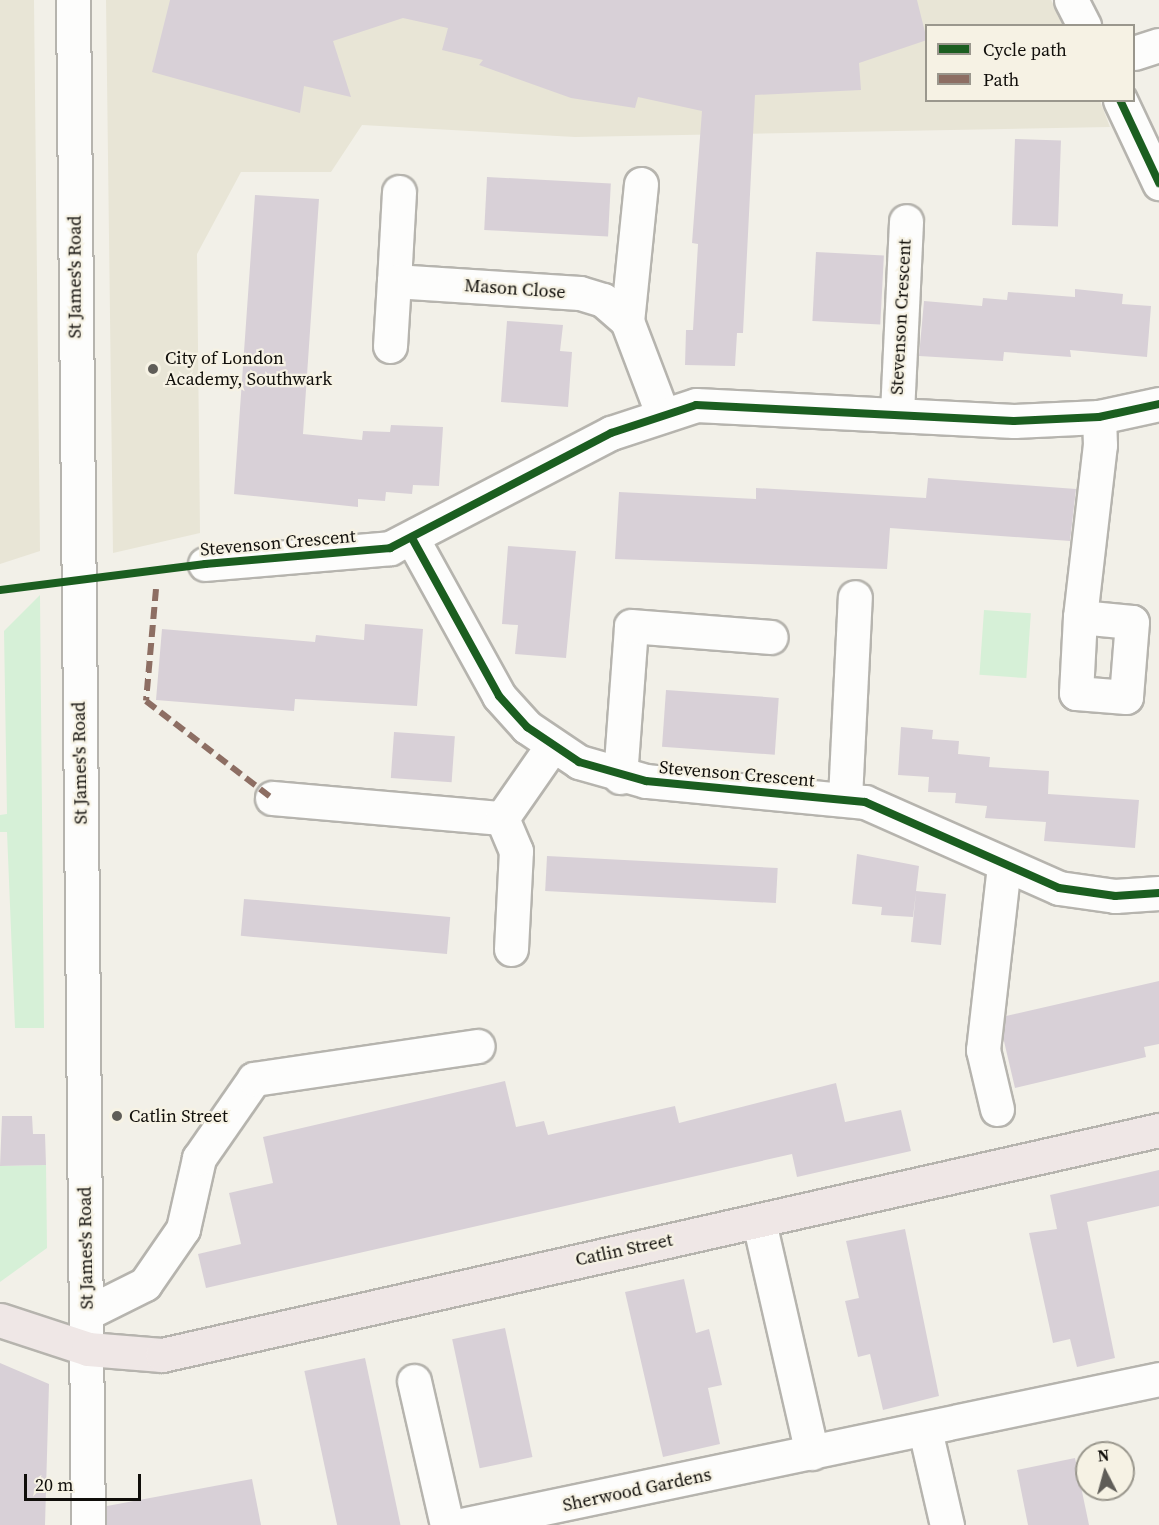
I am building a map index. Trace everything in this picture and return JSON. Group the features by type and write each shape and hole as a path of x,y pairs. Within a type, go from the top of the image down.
{"main road":[{"name":"Catlin Street","path":"0,1320 88,1349 162,1355 1159,1130"}],"street":[{"name":"St James's Road","path":"73,0 75,480 88,1349 88,1525"},
{"path":"1071,0 1083,24"},
{"path":"1135,52 1159,45"},
{"path":"1121,102 1159,183"},
{"name":"Mason Close","path":"641,184 627,321 662,413"},
{"path":"390,346 399,192"},
{"name":"Stevenson Crescent","path":"897,413 906,221"},
{"name":"Mason Close","path":"394,281 580,293 603,300 627,321"},
{"name":"Stevenson Crescent","path":"204,564 374,550 413,540 611,433 662,413 714,404 1014,421 1099,417 1159,404"},
{"path":"1080,617 1099,417"},
{"name":"Stevenson Crescent","path":"413,540 484,674 512,713 552,746 620,777 845,798 902,816 1004,867 1091,894 1159,893"},
{"path":"845,798 855,597"},
{"path":"620,777 631,626 771,637"},
{"path":"502,818 552,746"},
{"path":"272,798 502,818"},
{"path":"502,818 516,851 511,949"},
{"path":"997,1108 983,1050 1004,867"},
{"path":"87,1313 145,1284 183,1229 199,1158 254,1079 478,1046"},
{"path":"759,1222 812,1453"},
{"name":"Sherwood Gardens","path":"462,1525 572,1515 812,1453 1159,1379"},
{"path":"414,1381 447,1525"},
{"path":"925,1430 947,1525"}],"shaded area":[{"path":"0,0 34,0 40,551 0,564"},
{"name":"City of London Academy, Southwark","path":"106,0 1051,0 1064,24 925,24 925,102 1100,102 1110,127 575,137 362,125 331,172 241,172 197,254 200,533 113,553"}],"green space":[{"path":"40,595 44,1028 15,1028 7,832 0,832 0,815 7,814 4,631"},
{"path":"984,610 1031,613 1026,678 979,675"},
{"path":"46,1165 47,1248 0,1282 0,1166"}],"building":[{"path":"170,0 917,0 925,32 925,41 859,63 861,90 755,95 743,333 737,333 735,366 685,365 686,330 693,330 698,244 692,243 702,111 638,97 635,108 571,98 479,65 483,60 442,50 448,28 403,18 333,41 351,97 304,86 300,113 152,72"},
{"path":"1015,139 1061,141 1058,227 1012,225"},
{"path":"487,177 611,183 608,236 484,230"},
{"path":"255,195 319,199 303,434 362,440 363,431 390,432 391,425 443,427 439,486 413,485 412,494 386,492 385,501 358,499 358,507 234,494"},
{"path":"816,252 884,256 880,324 812,321"},
{"path":"1075,289 1123,294 1122,304 1151,306 1147,357 1070,350 1071,357 1004,352 1003,361 919,356 924,301 982,306 983,298 1007,300 1008,292 1075,297"},
{"path":"507,321 563,325 560,351 572,352 568,407 501,402"},
{"path":"928,478 1076,489 1070,541 890,528 887,569 615,559 619,492 756,499 756,488 926,498"},
{"path":"508,546 576,551 566,658 515,654 518,625 502,624"},
{"path":"365,624 423,629 417,706 295,699 294,711 156,700 162,629 315,642 316,635 364,640"},
{"path":"666,690 779,698 775,755 662,747"},
{"path":"901,727 933,730 932,739 959,741 958,754 990,757 989,767 1049,771 1048,794 1139,800 1135,848 1044,841 1046,822 985,818 987,806 955,803 956,793 928,792 929,777 898,775"},
{"path":"394,732 455,736 452,782 391,778"},
{"path":"857,854 919,866 916,891 946,894 941,945 911,942 916,892 913,917 881,915 882,907 852,904"},
{"path":"547,856 778,868 776,903 545,891"},
{"path":"244,899 450,917 447,954 241,936"},
{"path":"1159,981 1159,1044 1144,1047 1146,1057 1015,1088 1003,1037 1006,1016"},
{"path":"505,1081 516,1127 544,1121 548,1135 675,1106 679,1123 836,1083 845,1122 901,1110 911,1151 797,1177 792,1154 206,1288 198,1254 241,1244 229,1193 273,1183 263,1137"},
{"path":"2,1116 32,1116 33,1134 45,1134 46,1165 0,1166"},
{"path":"1159,1170 1159,1206 1087,1222 1115,1358 1077,1367 1070,1339 1053,1343 1029,1233 1057,1229 1050,1195"},
{"path":"905,1229 939,1396 883,1410 870,1354 858,1357 845,1301 859,1298 846,1241"},
{"path":"684,1279 696,1333 709,1329 722,1385 708,1388 720,1444 663,1457 625,1292"},
{"path":"505,1328 532,1457 480,1468 452,1339"},
{"path":"365,1358 400,1525 337,1525 304,1371"},
{"path":"0,1363 49,1384 45,1525 0,1525"},
{"path":"1075,1458 1075,1501 1084,1501 1089,1525 1028,1525 1017,1470"},
{"path":"252,1479 261,1525 107,1525 107,1506"}],"marked path":[{"path":"156,589 146,701 272,798"}],"cycle path":[{"path":"1121,102 1159,183"},
{"path":"0,590 205,564 390,548 611,433 696,405 1014,421 1099,417 1159,404"},
{"path":"413,540 499,696 527,727 579,762 646,781 865,802 1059,888 1115,896 1159,893"}],"place":[{"name":"City of London Academy, Southwark","path":"153,369"},
{"name":"Catlin Street","path":"117,1116"}]}
